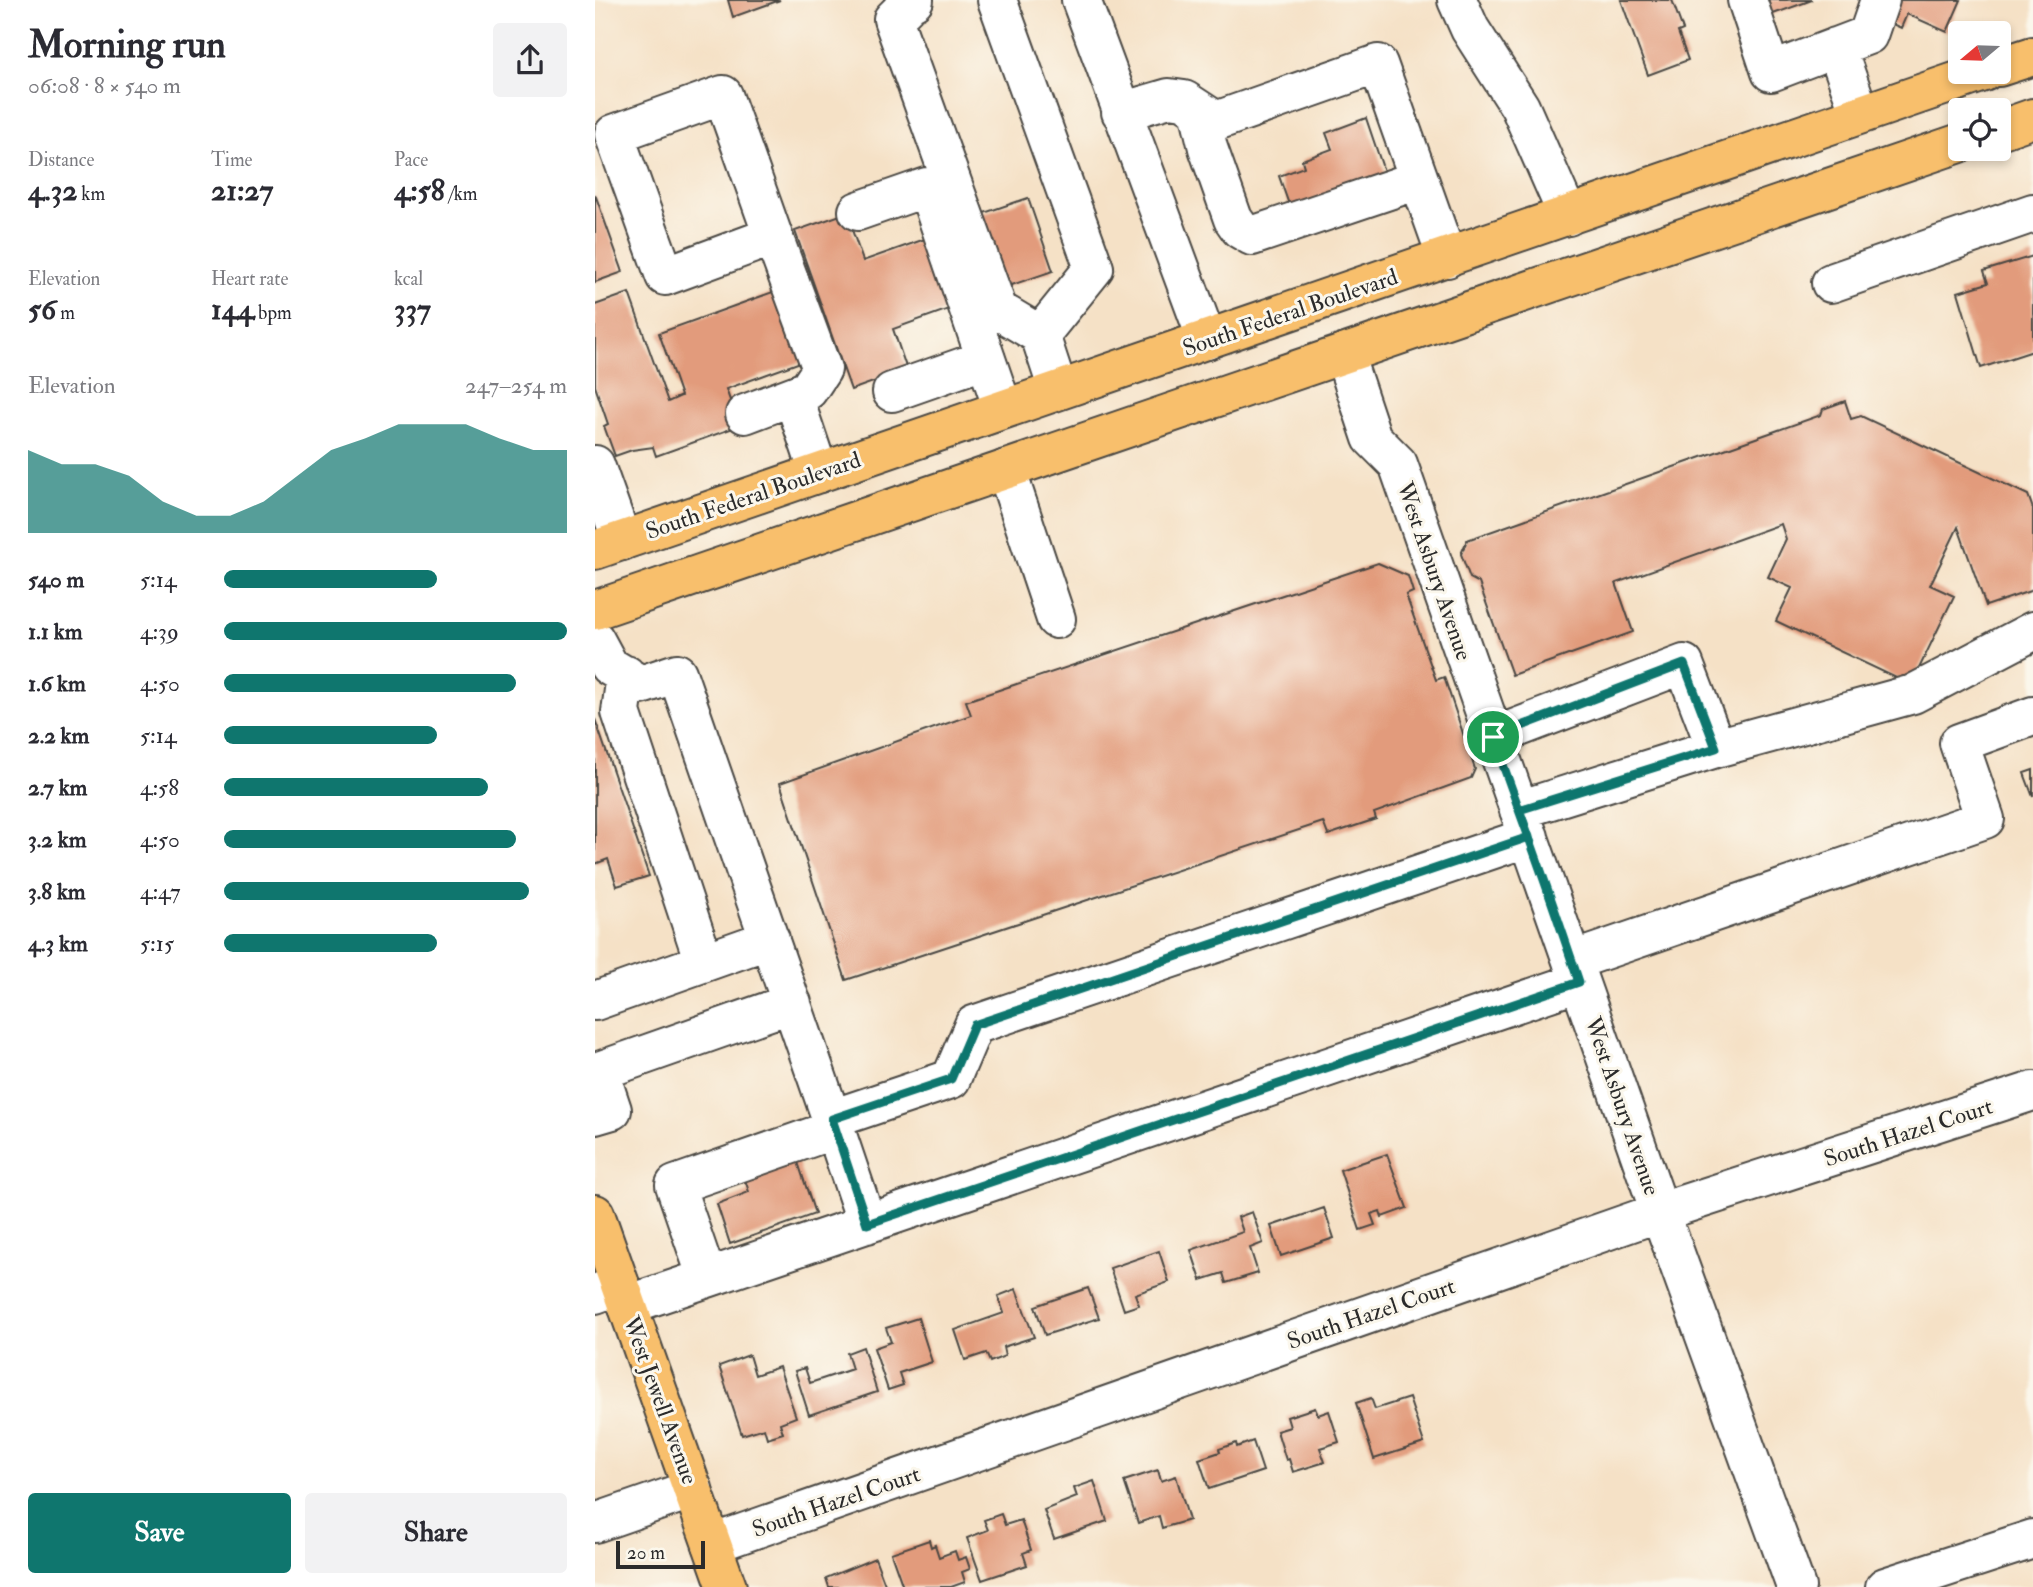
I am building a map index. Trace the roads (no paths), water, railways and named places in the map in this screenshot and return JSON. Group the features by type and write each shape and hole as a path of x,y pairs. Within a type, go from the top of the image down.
{"main road":[{"path":"2011,63 2033,56"},
{"name":"South Federal Boulevard","path":"608,545 1949,84"},
{"path":"2011,126 2033,118"},
{"path":"595,610 1948,147"},
{"name":"West Jewell Avenue","path":"595,1214 614,1295 693,1489 727,1587"}],"street":[{"path":"914,0 893,19 927,118 998,310 1040,335 1058,390"},
{"path":"997,0 1094,268 1040,335"},
{"path":"1081,0 1207,340"},
{"path":"1457,0 1470,29 1520,107 1568,216"},
{"path":"1747,0 1771,72 1868,35 1879,0"},
{"path":"1836,47 1860,114"},
{"path":"1121,112 1169,98 1184,100 1216,121 1378,64 1447,258"},
{"path":"745,414 809,390 823,369 723,95 614,134 665,276 773,236"},
{"path":"1199,110 1208,148 1233,219 1240,229 1252,236 1418,180"},
{"path":"857,211 927,187 1003,409"},
{"path":"1831,283 2033,213"},
{"name":"West Asbury Avenue","path":"1344,354 1372,438 1398,464 1660,1212 1796,1587"},
{"path":"892,391 986,359"},
{"path":"793,396 819,473"},
{"path":"595,465 608,545"},
{"path":"1006,470 1056,619"},
{"path":"707,1278 675,1185 951,1079 974,1025 1524,824 1716,748 1913,694 2033,631"},
{"path":"595,640 610,666 642,685 677,673 867,1224"},
{"path":"1493,737 1684,664 1716,748"},
{"path":"626,675 621,712 704,962"},
{"path":"614,1295 707,1278 867,1224 1576,972 1985,819 1959,743 2033,716"},
{"path":"595,1001 770,939"},
{"path":"595,1115 612,1110 599,1071 792,1003"},
{"name":"South Hazel Court","path":"712,1544 1660,1212 2033,1091"},
{"path":"595,1523 693,1489"},
{"path":"1885,1587 2033,1539"}]}
